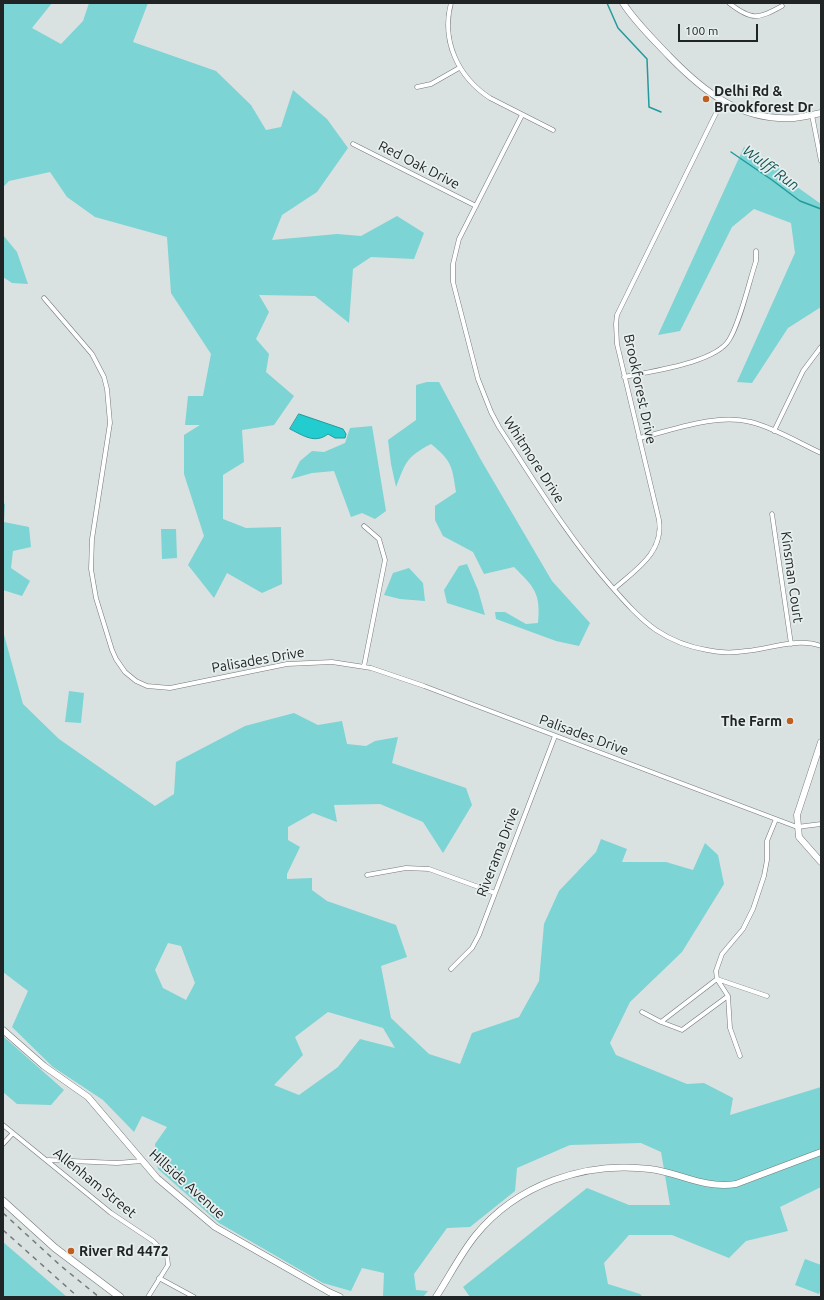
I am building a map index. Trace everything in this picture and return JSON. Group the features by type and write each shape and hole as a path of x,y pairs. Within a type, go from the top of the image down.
{"main road":[{"path":"3,1201 55,1248 120,1297"}],"street":[{"path":"451,3 448,17 449,37 451,49 459,68 481,93 553,130"},
{"path":"623,3 644,30 692,79 722,101 740,109 770,117 794,118 821,113"},
{"path":"729,3 742,13 756,17 766,15 782,6"},
{"path":"417,87 431,84 459,68"},
{"name":"Brookforest Drive","path":"614,589 648,558 653,552 659,538 659,520 615,334 620,305 722,101"},
{"name":"Whitmore Drive","path":"522,115 457,244 453,259 452,274 474,367 483,396 499,427 571,538 634,612 657,631 696,648 736,652 804,643 821,646"},
{"path":"812,115 821,161"},
{"name":"Red Oak Drive","path":"353,144 476,206"},
{"path":"624,377 706,358 724,346 734,329 756,261 756,251"},
{"name":"Palisades Drive","path":"44,298 92,354 104,377 107,389 110,406 110,423 92,539 91,569 96,598 112,650 125,672 136,681 147,686 170,688 302,662 332,662 364,666 386,672 797,827"},
{"path":"774,431 803,372 821,347"},
{"path":"639,438 715,420 741,420 751,422 774,431 821,453"},
{"name":"Kinsman Court","path":"772,514 791,644"},
{"path":"364,526 379,539 385,560 364,666"},
{"name":"Riverama Drive","path":"451,969 467,954 476,942 555,736"},
{"path":"821,742 797,815 797,827 801,842 821,862"},
{"path":"740,1056 730,1028 728,996 717,979 716,971 722,954 743,929 757,899 767,860 767,841 776,819"},
{"path":"797,827 821,824"},
{"path":"367,875 406,868 429,869 495,892"},
{"path":"717,979 767,996"},
{"path":"661,1022 717,979"},
{"path":"642,1012 661,1022 682,1030 728,996"},
{"name":"Hillside Avenue","path":"3,1030 44,1066 96,1104 157,1178 215,1227 340,1297"},
{"name":"Allenham Street","path":"3,1125 48,1160 111,1213 153,1241 167,1255 168,1262 159,1278"},
{"path":"3,1144 12,1132"},
{"path":"436,1297 465,1249 486,1223 521,1195 555,1179 592,1169 636,1167 659,1170 708,1185 723,1186 736,1184 821,1152"},
{"path":"48,1160 117,1163 142,1161"},
{"path":"148,1297 159,1278 194,1297"}],"shaded area":[{"path":"3,3 52,3 32,28 61,44 83,21 89,3 148,3 133,42 216,71 251,105 266,130 281,127 293,90 327,119 348,148 317,192 282,215 272,240 337,234 361,236 397,216 424,233 414,259 371,257 353,269 349,323 315,296 259,295 269,312 256,339 269,354 266,372 294,396 274,425 242,430 244,462 223,475 223,519 246,528 281,527 282,584 262,593 227,573 214,598 188,565 204,536 184,474 184,435 200,425 185,425 188,396 203,396 211,354 171,293 167,237 95,217 67,197 50,172 9,181 3,187"},
{"path":"744,147 780,169 779,174 821,204 821,307 788,328 752,383 737,382 795,253 791,223 754,209 732,227 680,331 658,335"},
{"path":"3,235 17,252 28,284 12,283 3,277"},
{"path":"427,382 439,382 481,460 552,581 590,623 579,646 556,641 496,619 495,612 505,612 526,624 538,623 539,613 535,591 527,580 514,567 484,574 473,552 443,536 435,520 435,506 456,492 450,465 438,450 431,444 416,453 405,466 396,487 388,440 416,420 416,385"},
{"path":"299,414 343,429 346,434 345,438 335,438 328,434 314,439 290,429"},
{"path":"372,426 386,511 375,519 362,513 351,517 334,471 312,473 291,479 300,461 312,451 324,452 345,443 350,428"},
{"path":"3,503 5,504 4,522 29,527 31,547 13,551 11,568 30,581 22,596 3,590"},
{"path":"161,529 176,529 177,558 162,559"},
{"path":"467,564 478,590 485,615 447,603 444,590 459,566"},
{"path":"409,568 423,583 425,601 400,599 384,595 393,573"},
{"path":"3,631 23,704 59,739 155,806 174,794 176,762 245,726 294,713 318,725 342,721 347,744 366,746 375,741 398,737 392,763 466,788 472,805 443,853 423,822 380,804 334,805 337,822 313,813 288,827 288,840 300,847 287,874 287,879 312,878 312,890 327,901 396,925 407,957 381,966 391,1018 429,1054 460,1064 472,1033 519,1017 539,981 544,924 559,891 596,852 601,839 627,849 622,862 666,862 693,870 705,843 718,855 724,884 682,952 630,1002 610,1043 616,1055 687,1084 704,1083 733,1098 730,1115 821,1087 821,1187 780,1207 788,1231 746,1241 729,1258 672,1235 629,1235 604,1263 608,1284 640,1294 643,1297 470,1297 463,1287 587,1188 629,1205 670,1205 661,1152 641,1143 570,1145 517,1168 515,1191 470,1227 447,1228 414,1274 416,1290 428,1291 423,1297 383,1297 384,1273 362,1268 351,1291 323,1283 219,1223 158,1169 155,1144 167,1127 142,1116 134,1132 103,1100 53,1067 12,1027 28,991 3,972","holes":["168,943 181,946 195,983 186,1000 163,988 155,970","328,1012 383,1028 395,1048 360,1039 338,1067 299,1095 274,1085 303,1055 295,1037"]},
{"path":"69,691 84,693 81,723 65,722"},
{"path":"3,1036 64,1090 51,1105 17,1104 3,1092"},
{"path":"3,1242 67,1297 3,1297"},
{"path":"805,1259 821,1265 821,1288 819,1294 795,1285"}],"waterway":[{"name":"Wulff Run","path":"607,3 618,28 647,59 649,107 661,112"},
{"name":"Wulff Run","path":"731,152 800,201 821,209"}],"railway":[{"path":"3,1213 61,1266 99,1297"},
{"path":"3,1230 78,1297"}],"place":[{"name":"Delhi Rd & Brookforest Dr","path":"706,99"},
{"name":"The Farm","path":"790,721"},
{"name":"River Rd 4472","path":"71,1251"}]}
